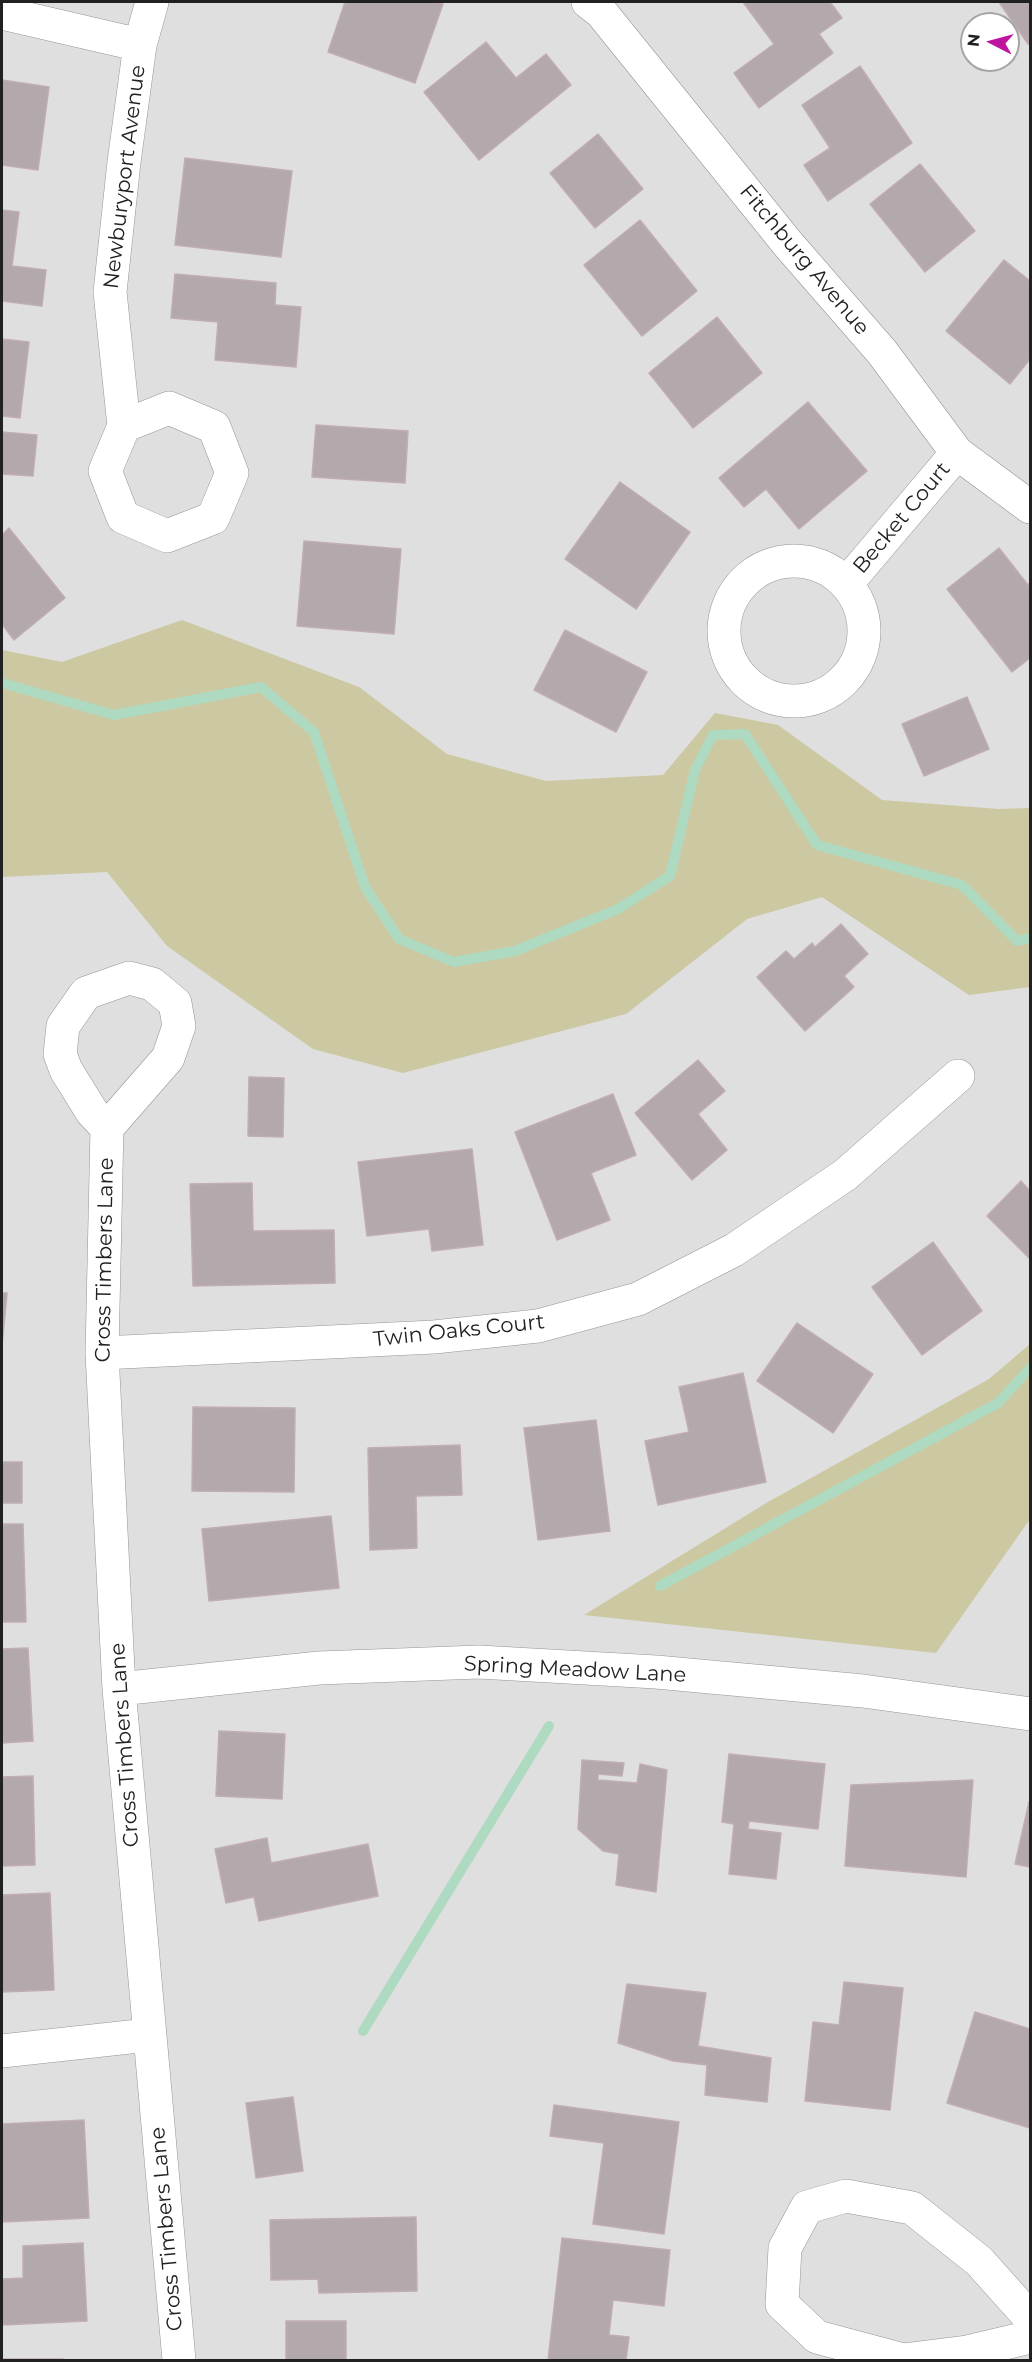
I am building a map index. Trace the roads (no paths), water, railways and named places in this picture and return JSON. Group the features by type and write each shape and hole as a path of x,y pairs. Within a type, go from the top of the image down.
{"street":[{"name":"Newburyport Avenue","path":"124,426 110,292 140,45 152,2"},
{"name":"Fitchburg Avenue","path":"588,2 601,12 788,244 882,352 957,453 1030,507"},
{"path":"2,13 140,45"},
{"name":"Becket Court","path":"847,583 957,453"},
{"name":"Becket Court","path":"798,560 825,567 847,583 861,607 865,635 858,661 842,684 818,698 791,702 764,695 742,679 728,655 724,627 730,600 747,578 771,564 798,560"},
{"name":"Twin Oaks Court","path":"102,1353 434,1337 538,1326 638,1299 734,1250 845,1175 958,1076"},
{"name":"Cross Timbers Lane","path":"107,1128 102,1353 119,1689 148,2035 179,2361"},
{"name":"Spring Meadow Lane","path":"119,1689 319,1668 479,1662 656,1672 863,1691 1030,1714"},
{"path":"2,2051 148,2035"},
{"path":"1030,2318 980,2261 912,2208 846,2196 807,2207 785,2248 782,2304 817,2337 903,2360 967,2352 1030,2337"}],"waterway":[{"path":"2,683 114,715 261,687 314,732 365,887 399,939 454,962 515,951 618,909 670,876 695,770 713,735 745,734 817,845 962,885 1017,941 1030,938"},
{"path":"660,1586 998,1403 1030,1368"},
{"path":"363,2031 549,1726"}]}
